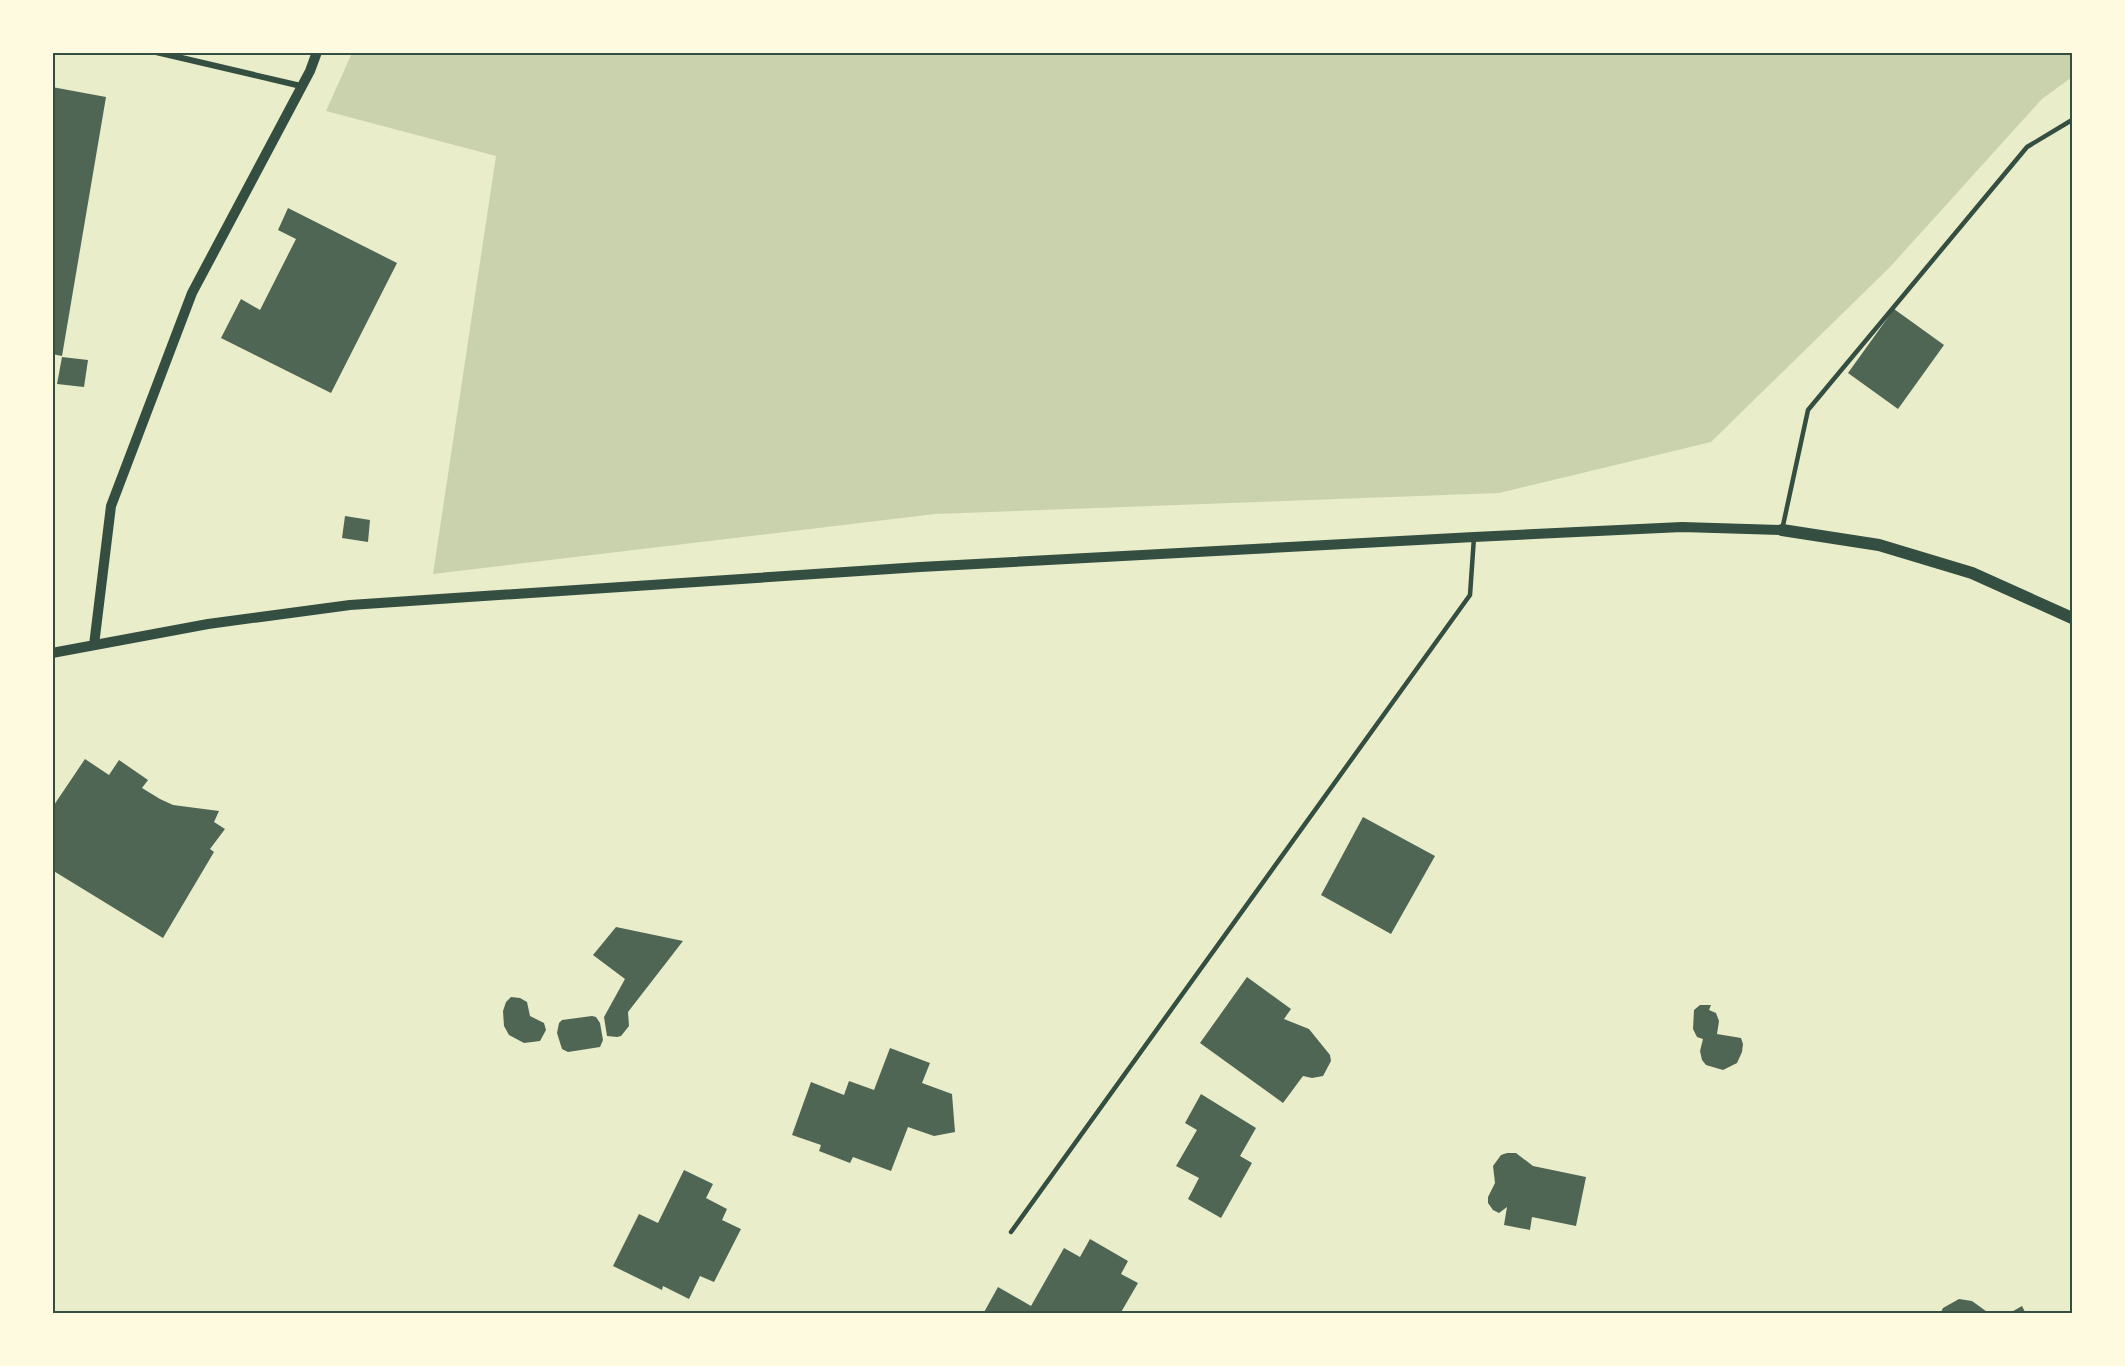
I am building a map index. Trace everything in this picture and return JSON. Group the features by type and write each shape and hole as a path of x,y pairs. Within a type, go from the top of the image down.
{"main road":[{"path":"1782,530 1879,545 1972,573 2073,618"}],"street":[{"path":"156,52 301,87"},
{"path":"94,645 111,506 192,293 301,87 317,52"},
{"path":"52,652 207,624 350,605 920,567 1474,537 1682,527 1782,530"}],"lane":[{"path":"1782,530 1808,410 2027,147 2073,120"},
{"path":"1011,1232 1470,595 1474,537"}],"green space":[{"path":"2072,52 2072,77 2042,99 1890,267 1711,442 1499,493 935,514 433,574 496,156 326,111 352,53"}],"building":[{"path":"52,87 106,97 62,356 52,354"},
{"path":"288,208 397,263 331,393 221,338 241,299 260,310 296,239 278,230"},
{"path":"1894,309 1944,345 1898,409 1848,373"},
{"path":"62,357 88,360 84,387 57,384"},
{"path":"345,516 370,520 368,542 342,538"},
{"path":"85,759 109,775 119,760 148,780 142,788 160,799 173,805 219,811 214,822 225,829 210,849 214,852 163,938 52,870 52,808"},
{"path":"1363,817 1435,856 1391,934 1321,895"},
{"path":"616,927 683,941 628,1012 629,1026 621,1036 617,1037 607,1036 604,1017 625,979 593,955"},
{"path":"1247,977 1291,1009 1284,1019 1309,1029 1330,1055 1331,1061 1323,1076 1312,1078 1303,1076 1283,1103 1200,1043"},
{"path":"511,997 527,1002 530,1016 544,1023 546,1030 540,1041 524,1043 509,1035 504,1026 503,1011 506,1002"},
{"path":"1700,1005 1711,1005 1709,1010 1716,1013 1719,1021 1717,1034 1741,1038 1742,1052 1737,1063 1723,1070 1706,1065 1702,1060 1700,1051 1703,1039 1697,1037 1693,1029 1694,1010"},
{"path":"596,1017 600,1023 603,1040 600,1047 568,1052 562,1049 557,1033 559,1023 562,1020"},
{"path":"890,1048 930,1063 922,1083 952,1094 955,1132 934,1136 908,1127 891,1171 853,1157 850,1163 819,1151 821,1145 792,1135 811,1082 844,1095 849,1081 874,1090"},
{"path":"1201,1094 1256,1128 1240,1156 1252,1163 1221,1218 1188,1199 1199,1178 1176,1166 1197,1130 1185,1123"},
{"path":"1516,1153 1533,1166 1586,1177 1576,1226 1532,1217 1530,1230 1504,1225 1507,1207 1499,1213 1493,1210 1488,1203 1488,1197 1495,1183 1493,1166 1501,1155"},
{"path":"684,1170 713,1184 706,1198 727,1209 722,1220 741,1229 714,1282 700,1276 689,1299 663,1286 662,1290 613,1266 639,1214 658,1223"},
{"path":"1090,1239 1128,1261 1121,1274 1138,1283 1120,1314 983,1314 998,1287 1031,1306 1064,1248 1080,1257"},
{"path":"1959,1299 1972,1301 1990,1314 1940,1314 1943,1308"},
{"path":"2022,1306 2026,1314 2008,1314"}]}
